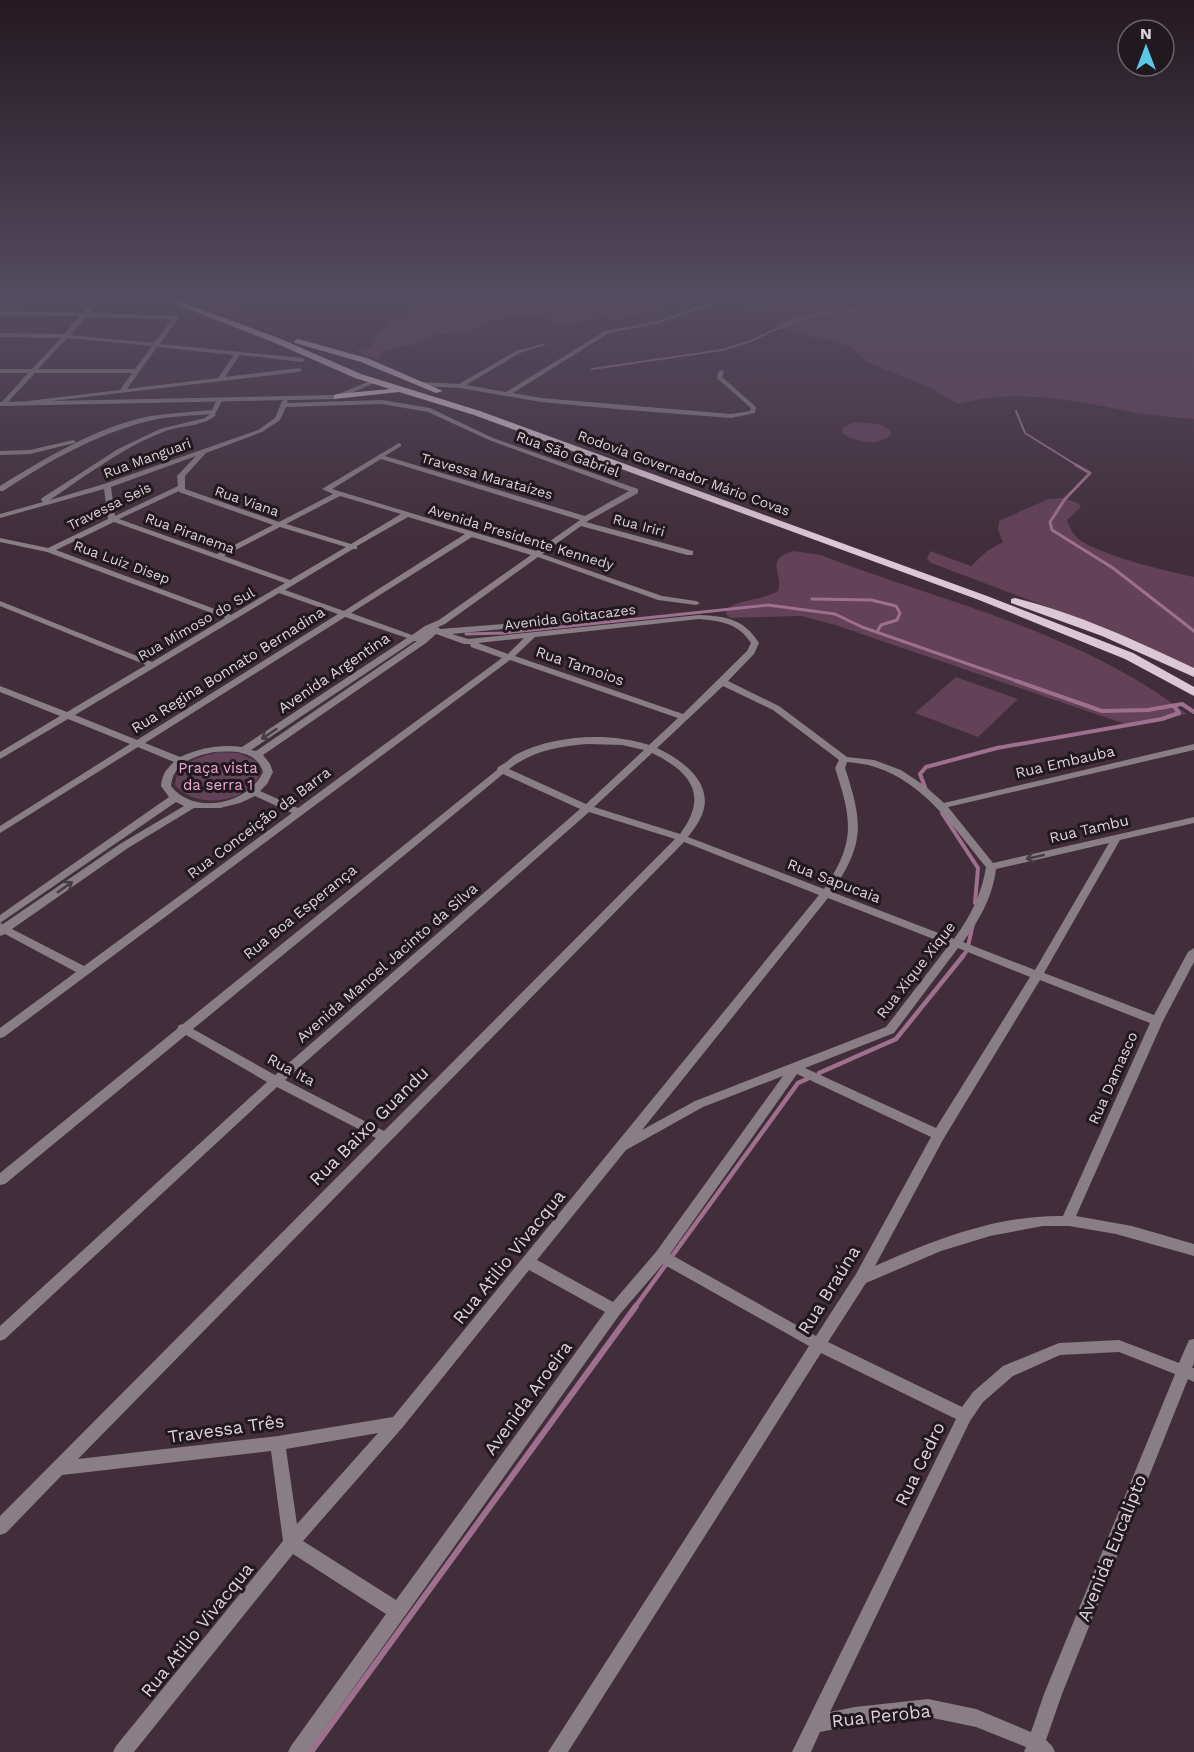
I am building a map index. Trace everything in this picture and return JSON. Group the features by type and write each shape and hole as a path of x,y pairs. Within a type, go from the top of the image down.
{"main road":[{"name":"Rodovia Governador Mário Covas","path":"366,378 420,389 546,432 1010,599 1126,647 1191,693"},
{"path":"375,381 380,378"},
{"name":"Rodovia Governador Mário Covas","path":"401,378 420,389 972,594 1129,656 1191,693"},
{"path":"337,397 420,389"},
{"path":"1010,599 1087,624 1140,646 1194,673"}],"street":[{"path":"1,404 27,378"},
{"path":"123,390 133,378"},
{"path":"25,404 221,378"},
{"path":"322,398 347,391 355,385 354,378"},
{"path":"460,386 474,378"},
{"path":"507,394 533,378"},
{"path":"420,389 460,386 541,400 731,416 753,412 754,408 720,378"},
{"path":"1,404 220,399 284,402 337,397 375,381"},
{"path":"38,506 120,450 162,430 207,419 214,412 220,399"},
{"name":"Rua Manguari","path":"0,516 107,486 270,425 278,419 284,402"},
{"name":"Rua São Gabriel","path":"284,402 382,402 430,410 491,439 635,491"},
{"path":"2,454 30,452 89,438 151,418 214,412"},
{"path":"2,486 89,438"},
{"path":"338,494 326,489 399,445"},
{"path":"181,487 181,476 208,449"},
{"name":"Travessa Marataízes","path":"381,457 583,521"},
{"path":"107,486 112,519"},
{"name":"Travessa Seis","path":"49,550 181,487"},
{"name":"Rua Viana","path":"181,487 189,494 354,547"},
{"name":"Avenida Argentina","path":"244,750 434,631 442,622 583,521 635,491"},
{"path":"216,557 338,494"},
{"name":"Avenida Presidente Kennedy","path":"338,494 537,554 661,598 696,603"},
{"name":"Rua Mimoso do Sul","path":"0,756 405,515"},
{"name":"Rua Piranema","path":"112,519 292,583"},
{"name":"Rua Iriri","path":"583,521 690,553"},
{"name":"Rua Regina Bonnato Bernadina","path":"0,830 471,534"},
{"name":"Rua Luiz Disep","path":"0,540 49,550 232,618"},
{"path":"280,591 418,639"},
{"path":"0,603 153,665"},
{"name":"Avenida Goitacazes","path":"434,631 467,642 699,616 717,617"},
{"name":"Avenida Manoel Jacinto da Silva","path":"0,1335 276,1081 587,808 722,682 751,652 755,643 744,626 717,617"},
{"path":"434,631 565,621"},
{"name":"Rua Conceição da Barra","path":"0,1034 510,656 534,634"},
{"name":"Avenida Argentina","path":"257,755 418,639"},
{"name":"Rua Tamoios","path":"467,642 683,717"},
{"path":"722,682 776,708 844,759 874,763 898,772 942,806 991,867"},
{"path":"0,689 65,716 139,742 181,761"},
{"name":"Rua Boa Esperança","path":"0,1180 183,1028 518,757 569,741 605,741 650,747"},
{"name":"Rua Baixo Guandu","path":"0,1527 682,838 698,814 700,793 685,769 650,747"},
{"name":"Rua Embauba","path":"942,806 1194,747"},
{"path":"214,749 244,750 257,755 265,762 268,772 264,782 254,792 230,803 192,805 175,798 168,791 166,781 170,770 181,761 214,749"},
{"name":"Rua Atilio Vivacqua","path":"122,1752 291,1543 398,1423 826,893 852,850 855,832 852,804 840,768 844,759"},
{"name":"Rua Sapucaia","path":"501,769 587,808 682,838 1157,1021"},
{"path":"254,792 298,812"},
{"path":"1,927 175,798"},
{"path":"1,927 124,846 192,805"},
{"name":"Rua Tambu","path":"991,867 1194,820"},
{"name":"Rua Braúna","path":"557,1752 861,1278 939,1135 1037,975 1116,838"},
{"path":"1088,845 1105,855"},
{"name":"Rua Xique Xique","path":"620,1148 699,1104 795,1069 890,1030 972,922 989,883 991,867"},
{"path":"1,927 84,971"},
{"name":"Rua Damasco","path":"1068,1220 1157,1021 1192,960"},
{"name":"Rua Ita","path":"183,1028 276,1081 385,1137"},
{"path":"795,1069 939,1135"},
{"name":"Avenida Aroeira","path":"297,1752 615,1310 669,1260 795,1069"},
{"path":"861,1278 934,1246 1016,1225 1068,1220 1141,1233 1194,1250"},
{"path":"669,1260 819,1344 965,1416"},
{"path":"528,1262 615,1310"},
{"name":"Avenida Eucalipto","path":"1039,1749 1053,1694 1189,1372 1194,1345"},
{"name":"Rua Cedro","path":"801,1752 965,1416 978,1397 1008,1371 1059,1349 1119,1346 1189,1372"},
{"name":"Travessa Três","path":"60,1468 278,1443 398,1423"},
{"path":"278,1443 291,1543 399,1612"},
{"name":"Rua Peroba","path":"815,1724 855,1716 928,1708 976,1718 1039,1749"}],"green space":[{"path":"906,378 1194,378 1194,419 1026,396 981,399 958,404 933,389"},
{"path":"855,422 879,424 890,430 891,435 880,441 867,442 853,439 842,433 843,427"},
{"path":"1064,498 1081,507 1067,520 1073,533 1083,542 1122,558 1194,577 1194,670 1130,638 931,563 927,559 930,551 971,566 987,551 1003,542 998,530 999,521 1048,499"},
{"path":"794,551 821,555 1010,621 1057,640 1146,685 1187,714 1131,726 835,625 802,616 730,618 726,614 727,608 733,605 778,591 777,563 779,558"},
{"path":"956,677 1018,699 978,737 915,713"},
{"name":"Praça vista da serra 1","path":"219,752 239,753 256,761 261,772 255,783 234,797 221,800 195,798 184,793 175,785 176,777 190,761"}],"waterway":[{"path":"1016,411 1025,433 1078,466"},
{"path":"1076,465 1090,473 1065,499 1050,522 1052,530 1113,568 1194,631"},
{"path":"812,599 871,600 896,606 900,613 897,620 881,625 877,632"},
{"path":"466,634 504,633 768,605 835,614 862,627 1020,682"},
{"path":"1016,681 1102,711 1148,710 1182,704 1194,712"},
{"path":"925,787 920,774 926,767 997,748 1162,719 1179,713 1174,706"},
{"path":"942,813 978,868 975,903"},
{"path":"968,946 973,924"},
{"path":"962,957 966,952"},
{"path":"819,1073 896,1039 963,956"},
{"path":"635,1307 798,1083 807,1079"},
{"path":"311,1752 636,1306"}]}
